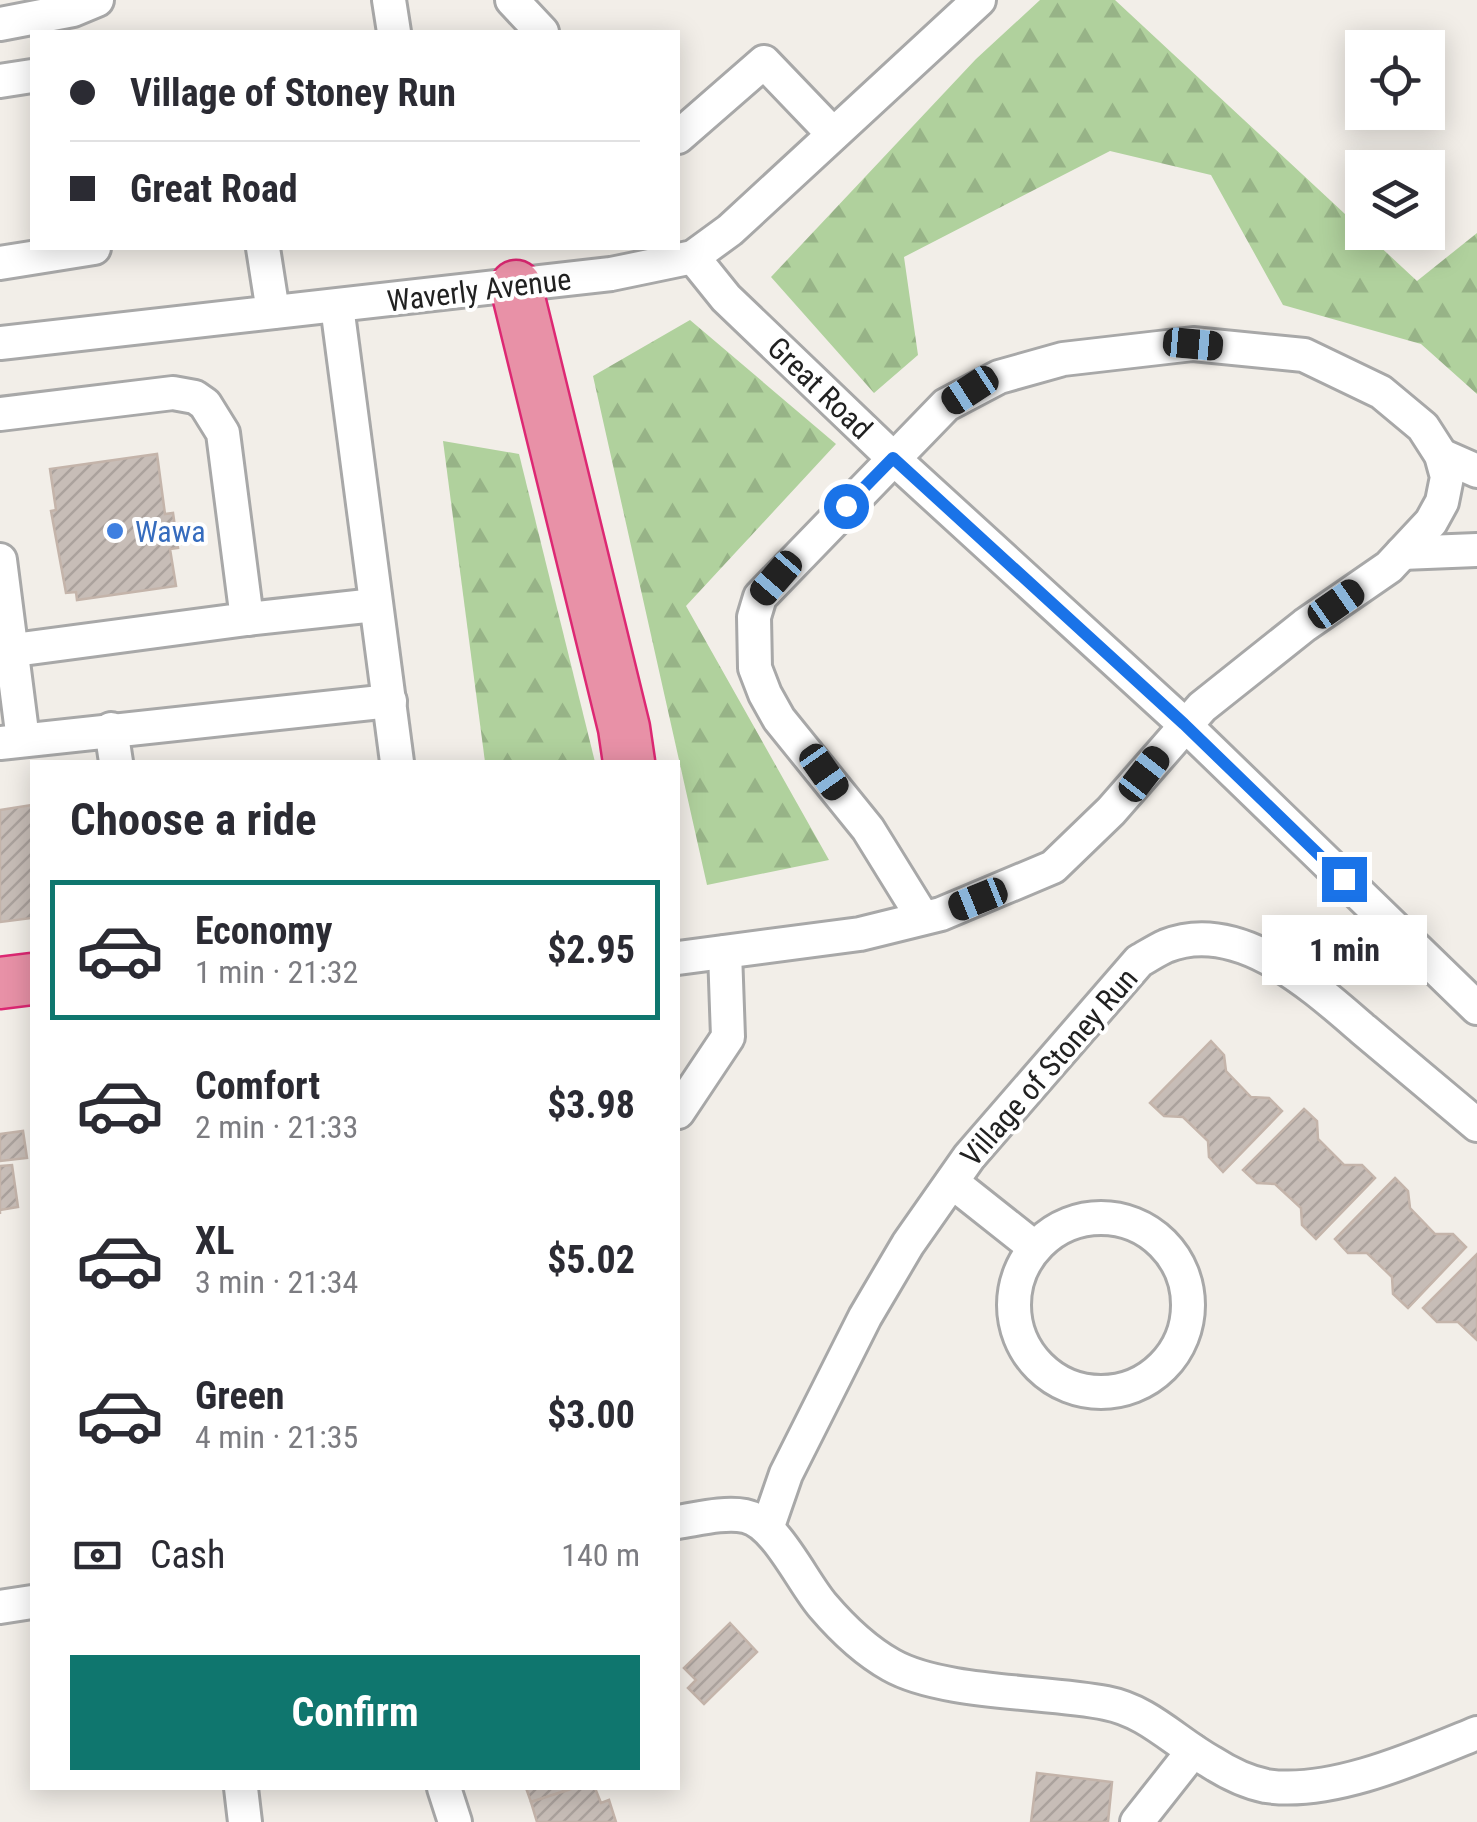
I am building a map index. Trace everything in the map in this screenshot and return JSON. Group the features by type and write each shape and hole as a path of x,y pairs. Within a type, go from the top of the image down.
{"highway":[{"path":"516,286 629,760"},
{"path":"0,983 30,979"}],"street":[{"path":"0,24 72,10 96,0"},
{"path":"389,0 394,30"},
{"path":"512,0 540,30"},
{"name":"Waverly Avenue","path":"6,342 516,286 611,274 692,256 730,230 979,0"},
{"path":"680,135 764,62 833,134"},
{"path":"0,81 30,76"},
{"path":"0,262 81,250"},
{"path":"263,250 273,312"},
{"name":"Great Road","path":"692,256 726,298 893,458 1184,724 1477,1008"},
{"path":"337,306 397,760"},
{"path":"0,374 6,342"},
{"path":"680,958 860,934 941,914 1054,868 1122,799 1184,724 1229,684 1388,566 1431,522 1442,502 1447,477 1441,456 1423,427 1381,392 1304,354 1193,344 1030,365 946,406 760,597 754,618 755,668 779,719 868,829 922,918"},
{"path":"0,414 172,393 195,397 205,404 224,433 246,619"},
{"path":"1441,456 1477,471"},
{"path":"1402,553 1477,550"},
{"path":"0,560 12,741 390,701"},
{"path":"5,651 375,606"},
{"path":"111,729 116,760"},
{"name":"Village of Stoney Run","path":"768,1526 786,1474 864,1317 908,1244 969,1157 1139,961 1169,945 1204,941 1240,947 1276,960 1308,982 1477,1125"},
{"path":"680,1109 728,1037 725,952"},
{"path":"952,1182 1034,1248"},
{"path":"1086,1218 1116,1218 1145,1229 1168,1248 1183,1275 1188,1302 1186,1329 1174,1354 1154,1374 1130,1388 1102,1392 1075,1388 1050,1376 1030,1356 1018,1331 1014,1304 1019,1274 1034,1248 1058,1228 1086,1218"},
{"path":"680,1522 746,1516 768,1526 820,1603 844,1628 892,1666 945,1682 1111,1704 1148,1718 1235,1776 1268,1786 1342,1780 1382,1770 1477,1733"},
{"path":"0,1607 30,1602"},
{"path":"1138,1822 1194,1751"},
{"path":"241,1790 246,1822"},
{"path":"445,1790 455,1822"}],"green space":[{"path":"1040,0 1115,0 1345,214 1345,250 1384,250 1417,281 1477,233 1477,394 1421,344 1283,305 1211,175 1110,151 904,257 918,355 874,393 771,277 976,59"},
{"path":"690,320 836,444 686,606 829,860 707,885 593,376"},
{"path":"443,441 519,454 595,760 485,760"}],"building":[{"name":"Wawa","path":"157,454 165,514 173,513 178,548 170,549 176,586 77,600 76,592 66,593 51,511 56,510 50,469"},
{"path":"30,805 30,918 0,922 0,810"},
{"path":"1211,1041 1224,1055 1226,1071 1251,1097 1269,1098 1282,1111 1223,1172 1209,1157 1208,1141 1183,1117 1164,1116 1150,1103"},
{"path":"1304,1109 1317,1121 1318,1139 1344,1165 1362,1165 1375,1178 1316,1239 1302,1225 1301,1208 1275,1184 1257,1183 1243,1170"},
{"path":"23,1131 27,1158 0,1161 0,1134"},
{"path":"12,1165 18,1207 0,1210 0,1166"},
{"path":"1395,1178 1408,1191 1410,1208 1435,1234 1453,1234 1466,1247 1408,1308 1393,1294 1392,1277 1367,1253 1348,1253 1335,1239"},
{"path":"1477,1254 1477,1340 1458,1322 1437,1322 1423,1308"},
{"path":"730,1623 757,1652 704,1704 688,1688 696,1680 684,1668"},
{"path":"1037,1773 1112,1782 1108,1822 1031,1822"},
{"path":"527,1790 568,1790 531,1802"},
{"path":"568,1790 596,1790 601,1803 609,1800 616,1822 537,1822 531,1802"}],"place":[{"name":"Wawa","path":"115,531"}],"route":[{"path":"846,506 893,458 1184,724 1344,879"}]}
